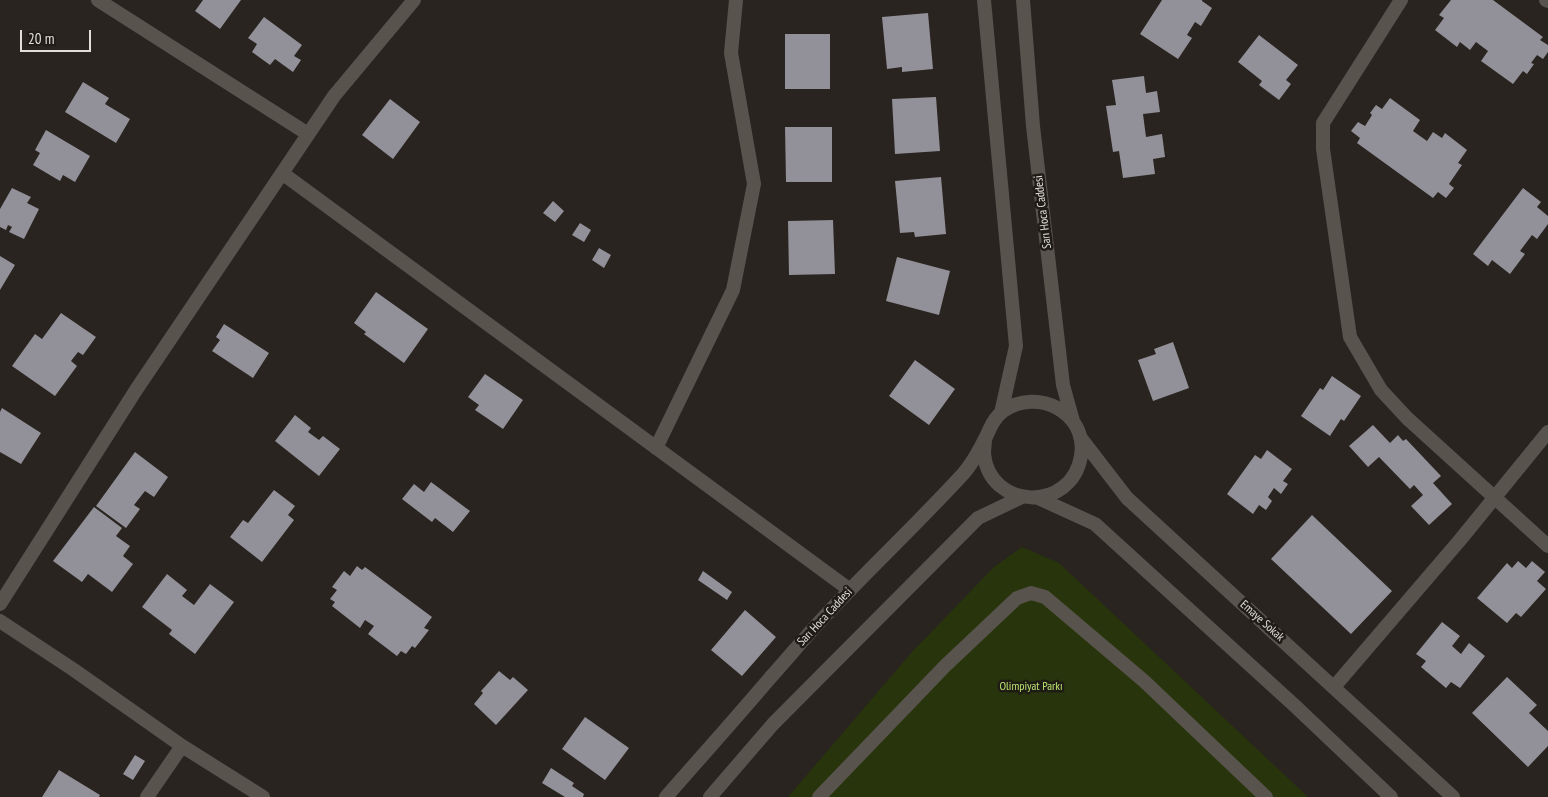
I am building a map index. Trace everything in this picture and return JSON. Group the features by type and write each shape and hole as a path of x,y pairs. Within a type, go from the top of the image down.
{"street":[{"path":"98,0 308,134"},
{"path":"0,604 136,390 334,96 414,0"},
{"path":"656,448 733,290 754,184 731,53 736,0"},
{"path":"984,0 1016,346 1001,412"},
{"name":"Sarı Hoca Caddesi","path":"1023,0 1033,126 1062,375 1073,422"},
{"path":"1401,0 1323,123 1323,148 1350,337 1381,390 1407,418 1548,546"},
{"path":"282,173 850,590"},
{"path":"1031,401 1047,403 1062,410 1073,422 1080,437 1081,454 1077,470 1068,484 1054,494 1038,498 1022,498 1008,492 996,482 988,469 984,454 991,424 1001,412 1015,404 1031,401"},
{"path":"1334,687 1495,498 1548,432"},
{"name":"Emaye Sokak","path":"1080,437 1127,498 1453,797"},
{"name":"Sarı Hoca Caddesi","path":"666,797 824,617 965,472 986,439"},
{"path":"710,797 774,724 978,518 1022,498"},
{"path":"1038,498 1095,524 1391,797"},
{"path":"819,797 945,666 1017,598 1031,593 1045,597 1144,681 1266,797"},
{"path":"0,621 74,670 182,746 263,797"},
{"path":"148,797 182,746"}],"green space":[{"name":"Olimpiyat Parkı","path":"1022,547 1059,563 1308,797 788,797 912,652 994,567"}],"building":[{"path":"203,0 241,0 220,29 195,11"},
{"path":"1162,0 1202,0 1212,8 1201,26 1195,22 1187,35 1192,38 1178,59 1140,34"},
{"path":"1451,0 1493,0 1543,37 1540,40 1548,45 1548,52 1543,59 1537,55 1531,63 1534,64 1527,74 1523,71 1513,84 1481,61 1488,51 1476,42 1470,50 1460,42 1457,47 1435,30 1444,18 1439,15"},
{"path":"928,13 933,69 902,72 902,67 887,69 882,17"},
{"path":"264,17 302,45 294,56 301,60 293,72 275,59 270,65 252,52 257,44 248,38"},
{"path":"785,34 830,34 830,89 785,89"},
{"path":"1259,35 1298,65 1286,80 1291,84 1279,100 1259,85 1262,81 1238,62"},
{"path":"1144,76 1146,93 1157,91 1160,112 1143,114 1146,137 1162,134 1165,157 1153,159 1155,174 1123,178 1119,151 1113,152 1106,106 1116,105 1112,80"},
{"path":"83,82 109,98 105,104 130,119 116,143 65,112"},
{"path":"936,97 940,151 895,154 892,99"},
{"path":"1390,98 1420,120 1413,131 1427,141 1433,132 1442,138 1445,133 1467,150 1458,163 1462,165 1449,184 1454,188 1446,198 1438,192 1433,198 1357,143 1360,138 1351,131 1358,122 1365,126 1372,115 1370,113 1376,105 1382,109"},
{"path":"390,99 420,122 393,159 362,135"},
{"path":"785,127 832,127 832,182 786,182"},
{"path":"46,130 90,156 75,182 63,175 60,181 33,165 40,153 35,150"},
{"path":"941,177 946,234 915,237 914,232 900,233 895,181"},
{"path":"12,188 31,197 27,203 39,209 24,239 9,232 12,227 8,225 6,230 0,227 0,209"},
{"path":"1523,188 1541,202 1537,207 1548,216 1548,224 1537,239 1532,235 1520,251 1525,254 1510,274 1492,260 1488,266 1473,254"},
{"path":"553,201 564,211 555,222 543,213"},
{"path":"833,220 835,274 789,275 788,221"},
{"path":"580,223 591,230 584,242 572,235"},
{"path":"599,248 611,255 604,268 592,260"},
{"path":"0,256 15,265 0,290"},
{"path":"897,257 950,271 939,315 886,301"},
{"path":"376,292 428,329 404,363 364,334 366,332 354,323"},
{"path":"61,313 96,337 83,355 78,352 71,361 77,366 55,396 12,366 35,334 42,339"},
{"path":"224,324 269,353 253,378 212,351 220,340 216,337"},
{"path":"1173,342 1189,388 1153,401 1138,360 1156,354 1154,349"},
{"path":"915,360 955,389 929,425 889,396"},
{"path":"485,374 523,400 503,429 475,410 479,405 468,397"},
{"path":"1332,376 1361,396 1344,421 1341,419 1330,436 1301,416 1320,388 1323,390"},
{"path":"2,408 41,433 21,464 0,452 0,412"},
{"path":"295,415 311,428 308,432 319,440 323,436 340,449 319,476 275,441"},
{"path":"1373,425 1390,443 1398,435 1403,441 1406,439 1441,476 1433,483 1452,504 1429,525 1411,506 1423,495 1414,485 1410,489 1379,457 1368,467 1349,446"},
{"path":"1267,450 1292,469 1283,481 1288,484 1281,494 1274,488 1268,497 1272,501 1266,510 1259,505 1253,514 1227,494 1255,455 1261,459"},
{"path":"135,452 168,477 154,497 145,491 134,505 140,509 126,528 96,506"},
{"path":"431,482 470,511 453,532 435,518 432,522 402,499 414,484 424,492"},
{"path":"274,490 295,506 288,515 294,520 262,562 230,537 243,520 248,523"},
{"path":"94,507 122,528 116,536 130,546 123,556 133,564 112,592 88,574 82,582 53,561"},
{"path":"1312,515 1392,591 1351,634 1271,559"},
{"path":"1518,561 1526,568 1532,561 1545,572 1537,581 1546,589 1521,617 1516,613 1507,623 1477,598 1507,563 1512,568"},
{"path":"357,566 362,570 365,567 432,617 424,628 429,630 415,648 412,646 406,654 401,651 397,656 368,634 374,626 365,620 360,628 332,606 335,602 330,599 337,590 332,587 344,571 350,576"},
{"path":"703,571 732,592 727,600 698,580"},
{"path":"167,574 187,590 182,596 194,605 210,584 234,602 195,654 169,634 172,630 142,607"},
{"path":"745,610 776,637 742,676 711,650"},
{"path":"1442,622 1460,636 1452,646 1461,654 1469,643 1485,656 1460,688 1451,682 1446,688 1421,667 1426,661 1416,654"},
{"path":"499,671 510,680 513,677 528,690 496,725 474,704 483,693 481,691"},
{"path":"1507,677 1537,705 1529,713 1548,731 1548,746 1528,767 1472,713"},
{"path":"585,717 629,748 605,780 562,749"},
{"path":"135,755 145,761 133,780 123,774"},
{"path":"551,768 574,783 572,786 584,794 583,797 565,797 542,783"},
{"path":"59,770 100,795 99,797 42,797"}]}
